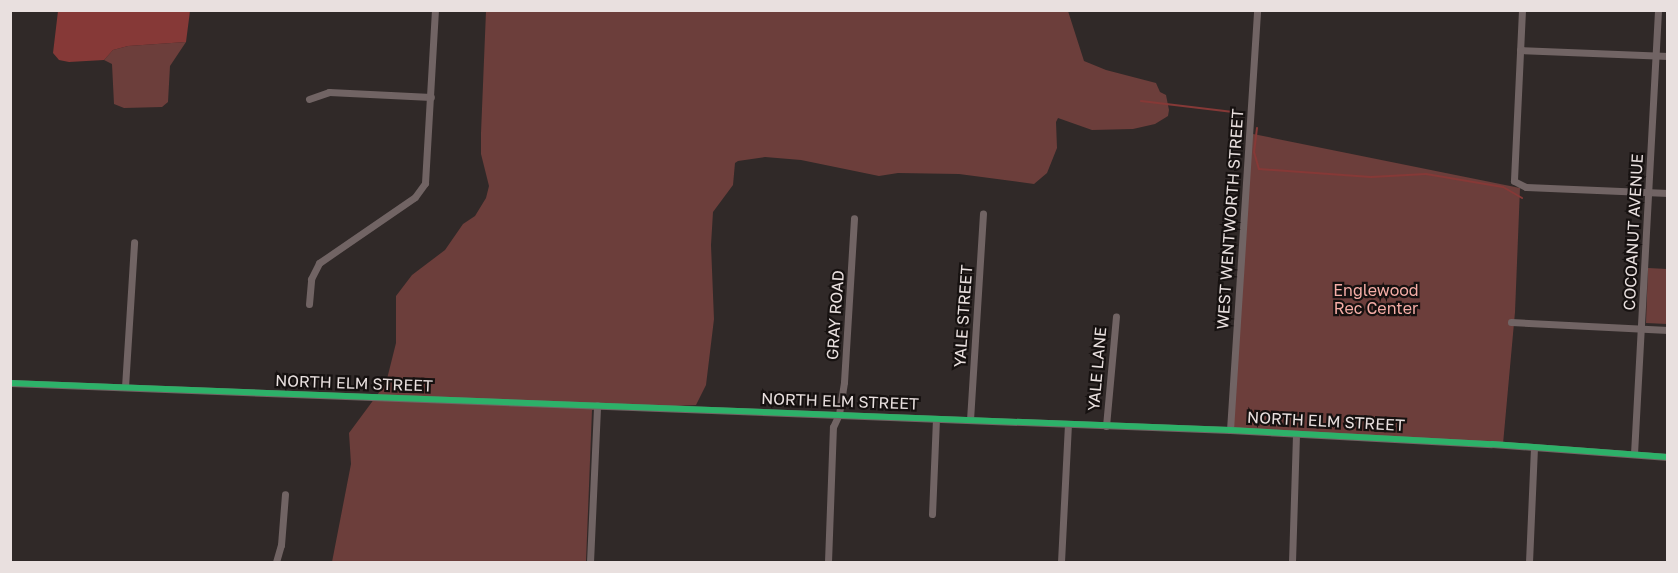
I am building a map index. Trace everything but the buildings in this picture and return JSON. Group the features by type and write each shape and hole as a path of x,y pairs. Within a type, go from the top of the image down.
{"street":[{"path":"309,304 311,279 319,262 415,196 423,188 426,176 435,10"},
{"name":"WEST WENTWORTH STREET","path":"1230,430 1257,10"},
{"path":"1522,10 1514,180 1526,187 1668,193"},
{"name":"COCOANUT AVENUE","path":"1634,454 1658,10"},
{"path":"1520,50 1668,56"},
{"path":"309,99 329,92 431,97"},
{"name":"YALE STREET","path":"970,420 983,213"},
{"name":"GRAY ROAD","path":"828,562 833,427 839,414 849,317 854,218"},
{"path":"124,387 134,242"},
{"name":"YALE LANE","path":"1106,426 1116,316"},
{"path":"1511,322 1668,330"},
{"name":"NORTH ELM STREET","path":"10,382 1230,430 1668,456"},
{"path":"590,562 597,405"},
{"path":"932,514 936,419"},
{"path":"1061,562 1068,424"},
{"path":"1292,562 1296,434"},
{"path":"1529,562 1534,447"},
{"path":"276,562 281,545 285,494"}],"green space":[{"path":"486,11 1068,11 1084,61 1106,70 1156,83 1160,92 1166,95 1169,110 1168,116 1155,124 1133,129 1092,130 1058,118 1056,122 1057,148 1047,173 1034,184 959,174 898,173 879,176 801,160 765,157 738,161 735,163 733,185 713,212 711,245 714,319 706,385 696,405 592,410 586,562 332,562 351,464 349,433 386,383 396,343 396,296 412,275 445,250 463,224 475,216 486,198 489,186 481,154 481,133"},
{"path":"186,42 170,66 168,102 162,107 124,108 114,104 112,64 104,60 113,50 128,46"},
{"name":"Englewood Rec Center","path":"1248,133 1520,188 1515,312 1503,444 1230,430"},
{"path":"1648,268 1667,269 1667,324 1646,323"}],"shaded area":[{"path":"58,10 190,11 186,42 128,46 113,50 104,60 69,62 59,60 53,53"}],"waterway":[{"path":"1141,101 1241,113"},
{"path":"1257,128 1254,152 1259,169 1371,177 1426,174 1503,187 1522,198"}],"cycle path":[{"path":"10,383 1230,430 1492,444 1668,457"}]}
